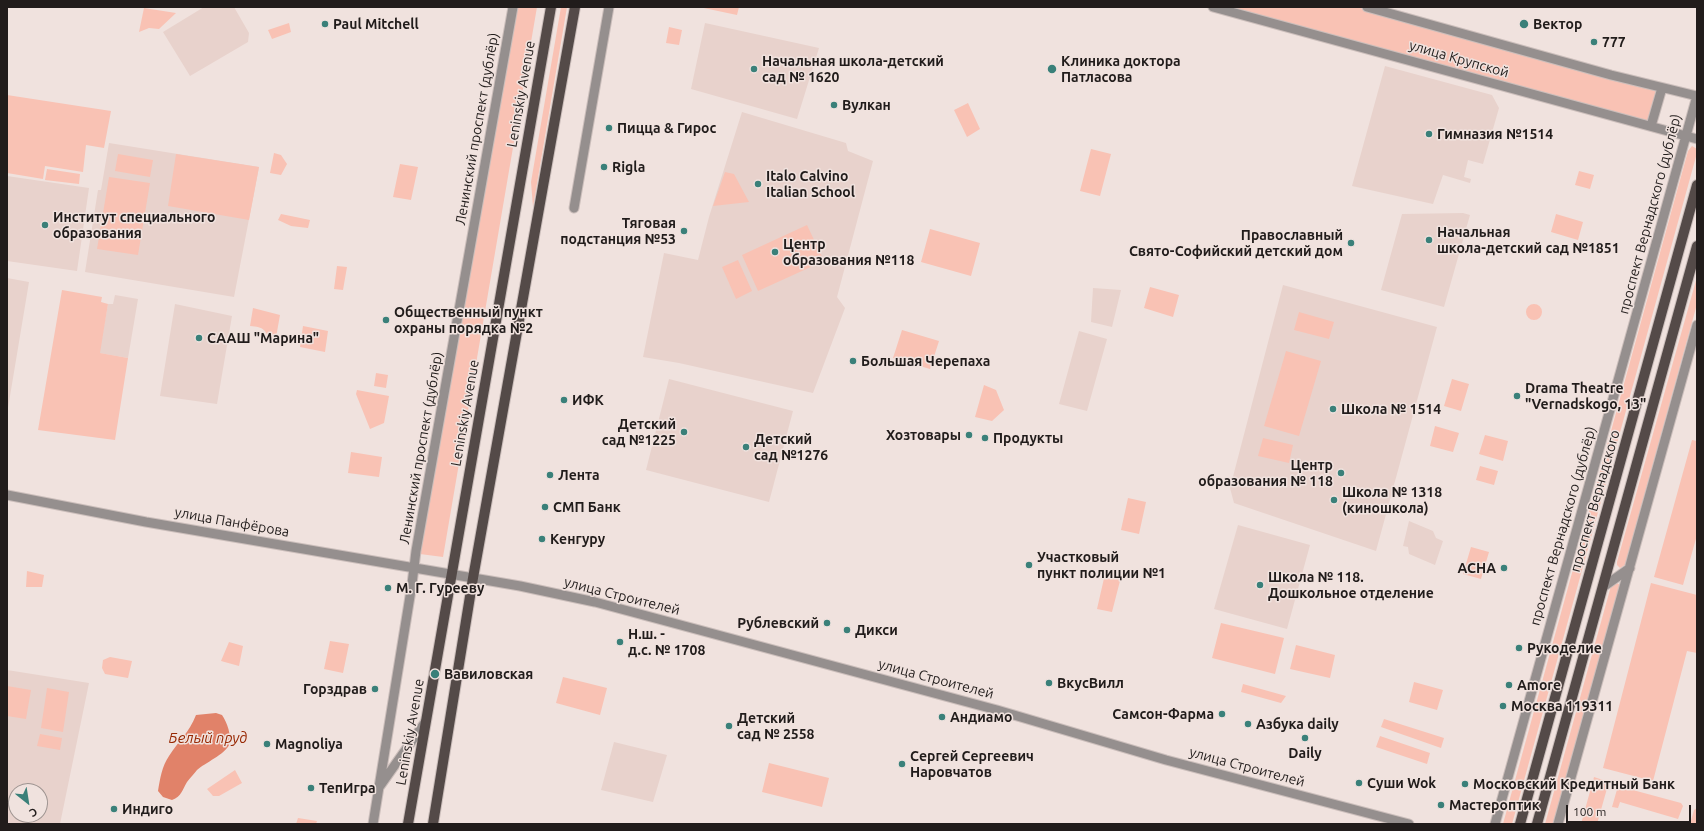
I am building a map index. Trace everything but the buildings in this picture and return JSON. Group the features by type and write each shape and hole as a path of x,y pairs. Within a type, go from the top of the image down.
{"main road":[{"name":"Leninskiy Avenue","path":"408,824 551,7"},
{"path":"433,824 474,578 575,7"},
{"name":"проспект Вернадского","path":"1520,824 1697,185"},
{"path":"1537,824 1697,246"}],"street":[{"name":"Ленинский проспект (дублёр)","path":"373,824 414,567 513,7"},
{"path":"574,208 609,7"},
{"name":"улица Крупской","path":"1213,7 1697,139"},
{"name":"улица Крупской","path":"1367,7 1611,75 1697,96"},
{"path":"1652,126 1662,88"},
{"name":"проспект Вернадского (дублёр)","path":"1495,824 1697,96"},
{"path":"1558,824 1697,325"},
{"name":"улица Панфёрова","path":"7,495 146,522 452,574"},
{"path":"1603,587 1630,568"},
{"name":"улица Строителей","path":"452,574 520,586 612,606 991,708 1166,760 1409,824"},
{"path":"379,787 426,722"}],"shaded area":[{"path":"204,7 234,7 249,33 248,42 190,76 163,32"},
{"path":"516,7 537,7 443,557 420,554"},
{"path":"561,7 567,7 533,207 531,182"},
{"path":"699,7 739,7 737,15"},
{"path":"1227,7 1357,7 1658,91 1650,122"},
{"path":"144,8 176,13 159,29 149,28 139,32"},
{"path":"289,23 291,32 272,39 268,30"},
{"name":"Начальная школа-детский сад № 1620","path":"705,23 819,48 797,119 691,89"},
{"path":"669,27 682,30 679,45 666,43"},
{"name":"Гимназия №1514","path":"1385,66 1492,95 1499,108 1483,164 1468,160 1464,177 1471,179 1470,183 1443,175 1433,204 1352,186"},
{"path":"7,95 111,111 104,148 86,145 83,172 45,166 43,179 7,173"},
{"path":"968,103 980,129 967,137 954,110"},
{"name":"Центр образования №118","path":"742,112 846,143 848,151 873,161 837,297 845,308 813,393 679,363 643,357 664,253 698,260 709,217"},
{"path":"109,143 259,167 234,297 85,272 98,190 101,190"},
{"path":"1692,146 1697,149 1697,153 1512,824 1503,824 1688,151"},
{"path":"1091,149 1111,154 1100,196 1080,191"},
{"path":"274,153 281,155 287,164 281,175 270,173"},
{"path":"118,154 153,160 150,177 115,171"},
{"path":"176,154 259,167 249,220 168,206"},
{"path":"400,164 418,167 411,200 393,197"},
{"path":"47,169 80,174 79,184 45,180"},
{"path":"1579,171 1594,175 1590,189 1575,185"},
{"path":"725,172 734,174 749,202 713,206"},
{"name":"Институт специального образования","path":"7,176 89,188 77,271 7,261"},
{"path":"109,177 150,183 138,255 97,249"},
{"name":"Начальная школа-детский сад №1851","path":"1463,213 1470,215 1444,307 1381,290 1402,214"},
{"path":"281,214 310,220 308,228 291,226 278,220"},
{"path":"1556,214 1583,222 1578,240 1551,232"},
{"path":"807,225 824,261 758,291 742,255"},
{"path":"930,229 980,243 971,276 921,262"},
{"path":"738,260 752,291 736,299 722,267"},
{"path":"337,266 347,267 343,290 334,289"},
{"path":"1697,277 1697,304 1625,565 1620,568 1617,565 1617,562"},
{"path":"7,278 29,282 7,414"},
{"name":"Школа № 1514","path":"1283,285 1437,327 1376,551 1234,503 1230,488"},
{"path":"1150,287 1179,295 1173,317 1144,308"},
{"path":"1093,288 1121,290 1112,327 1091,322"},
{"path":"62,290 102,297 101,302 108,304 100,353 128,358 115,440 38,430"},
{"path":"115,295 138,299 128,358 99,353 108,304 113,304"},
{"name":"СААШ \"Марина\"","path":"175,304 232,316 217,404 160,396"},
{"path":"1534,304 1541,309 1542,312 1537,319 1534,320 1527,315 1526,312 1531,305"},
{"path":"253,308 280,315 275,343 270,342 264,330 258,327 250,326"},
{"path":"1299,312 1334,322 1329,339 1294,330"},
{"path":"303,326 328,331 325,352 300,347"},
{"path":"902,330 939,341 930,369 893,358"},
{"path":"1079,331 1107,339 1087,411 1059,404"},
{"path":"1286,351 1321,361 1299,436 1264,426"},
{"path":"376,373 388,375 386,388 374,386"},
{"path":"669,379 793,411 769,502 646,470"},
{"path":"1452,379 1469,384 1461,411 1444,406"},
{"path":"984,385 996,390 1004,410 992,421 975,417"},
{"path":"357,390 389,396 384,423 370,429 356,394"},
{"path":"1435,426 1459,433 1453,452 1430,446"},
{"path":"1485,435 1508,441 1503,461 1479,454"},
{"path":"1263,438 1293,445 1289,463 1258,456"},
{"path":"1692,440 1697,441 1697,535 1683,585 1654,577"},
{"path":"351,452 382,457 379,477 348,473"},
{"path":"1480,466 1498,471 1494,485 1476,480"},
{"path":"1128,498 1146,502 1139,534 1121,530"},
{"path":"1409,521 1433,531 1436,538 1443,541 1435,565 1409,554 1408,547 1403,546"},
{"name":"Школа № 118. Дошкольное отделение","path":"1238,525 1310,545 1287,629 1214,609"},
{"path":"1471,547 1489,552 1481,579 1463,574"},
{"path":"27,571 44,575 42,587 26,587"},
{"path":"1105,574 1121,577 1112,612 1097,609"},
{"path":"1616,583 1619,584 1619,588 1553,824 1545,824 1611,586"},
{"path":"1651,583 1697,595 1697,653 1687,651 1653,781 1603,768"},
{"path":"1221,623 1284,638 1275,674 1212,658"},
{"path":"330,641 349,644 343,673 324,669"},
{"path":"229,642 243,646 239,666 221,661"},
{"path":"1296,645 1335,655 1330,678 1290,669"},
{"path":"110,657 132,661 128,678 105,674 102,668 103,660"},
{"path":"7,670 89,683 60,824 7,824"},
{"path":"563,677 607,688 600,715 556,703"},
{"path":"1414,682 1443,690 1437,710 1409,702"},
{"path":"1243,684 1286,696 1281,703 1241,692"},
{"path":"7,686 31,690 26,719 7,716"},
{"path":"47,688 69,692 63,732 41,728"},
{"path":"1384,719 1444,738 1441,748 1381,727"},
{"path":"40,734 62,738 60,750 37,746"},
{"path":"1380,736 1430,753 1427,764 1376,747"},
{"path":"614,742 667,755 653,802 601,790"},
{"path":"769,763 829,778 822,807 762,792"},
{"path":"235,770 242,783 219,796 213,796 207,789"},
{"path":"1594,777 1606,781 1608,785 1597,824 1581,824"},
{"path":"1618,786 1681,803 1683,806 1678,819 1620,802 1618,808 1612,807"},
{"path":"1697,808 1697,824 1690,824 1694,810"},
{"path":"298,818 317,821 316,824 296,824"}],"water":[{"name":"Белый пруд","path":"216,713 222,715 226,721 230,738 229,745 219,755 197,770 187,782 178,797 172,800 163,797 158,791 163,768 169,756 187,732 196,715"}],"place":[{"name":"Paul Mitchell","path":"325,24"},
{"name":"Вектор","path":"1524,24"},
{"name":"777","path":"1594,42"},
{"name":"Начальная школа-детский сад № 1620","path":"754,69"},
{"name":"Клиника доктора Патласова","path":"1052,69"},
{"name":"Вулкан","path":"834,105"},
{"name":"Пицца & Гирос","path":"609,128"},
{"name":"Гимназия №1514","path":"1429,134"},
{"name":"Rigla","path":"604,167"},
{"name":"Italo Calvino Italian School","path":"758,184"},
{"name":"Институт специального образования","path":"45,225"},
{"name":"Тяговая подстанция №53","path":"684,231"},
{"name":"Начальная школа-детский сад №1851","path":"1429,240"},
{"name":"Православный Свято-Софийский детский дом","path":"1351,243"},
{"name":"Центр образования №118","path":"775,252"},
{"name":"Общественный пункт охраны порядка №2","path":"386,320"},
{"name":"СААШ \"Марина\"","path":"199,338"},
{"name":"Большая Черепаха","path":"853,361"},
{"name":"Drama Theatre \"Vernadskogo, 13\"","path":"1517,396"},
{"name":"ИФК","path":"564,400"},
{"name":"Школа № 1514","path":"1333,409"},
{"name":"Детский сад №1225","path":"684,432"},
{"name":"Хозтовары","path":"969,435"},
{"name":"Продукты","path":"985,438"},
{"name":"Детский сад №1276","path":"746,447"},
{"name":"Центр образования № 118","path":"1341,473"},
{"name":"Лента","path":"550,475"},
{"name":"Школа № 1318 (киношкола)","path":"1334,500"},
{"name":"СМП Банк","path":"545,507"},
{"name":"Кенгуру","path":"542,539"},
{"name":"Участковый пункт полиции №1","path":"1029,565"},
{"name":"ACHA","path":"1504,568"},
{"name":"Школа № 118. Дошкольное отделение","path":"1260,585"},
{"name":"М. Г. Гурееву","path":"388,588"},
{"name":"Рублевский","path":"827,623"},
{"name":"Дикси","path":"847,630"},
{"name":"Н.ш. - д.с. № 1708","path":"620,642"},
{"name":"Рукоделие","path":"1519,648"},
{"name":"Вавиловская","path":"435,674"},
{"name":"ВкусВилл","path":"1049,683"},
{"name":"Amore","path":"1509,685"},
{"name":"Горздрав","path":"375,689"},
{"name":"Москва 119311","path":"1503,706"},
{"name":"Самсон-Фарма","path":"1222,714"},
{"name":"Андиамо","path":"942,717"},
{"name":"Азбука daily","path":"1248,724"},
{"name":"Детский сад № 2558","path":"729,726"},
{"name":"Daily","path":"1305,738"},
{"name":"Magnoliya","path":"267,744"},
{"name":"Сергей Сергеевич Наровчатов","path":"902,764"},
{"name":"Суши Wok","path":"1359,783"},
{"name":"Московский Кредитный Банк","path":"1465,784"},
{"name":"ТепИгра","path":"311,788"},
{"name":"Мастероптик","path":"1441,805"},
{"name":"Индиго","path":"114,809"}]}
